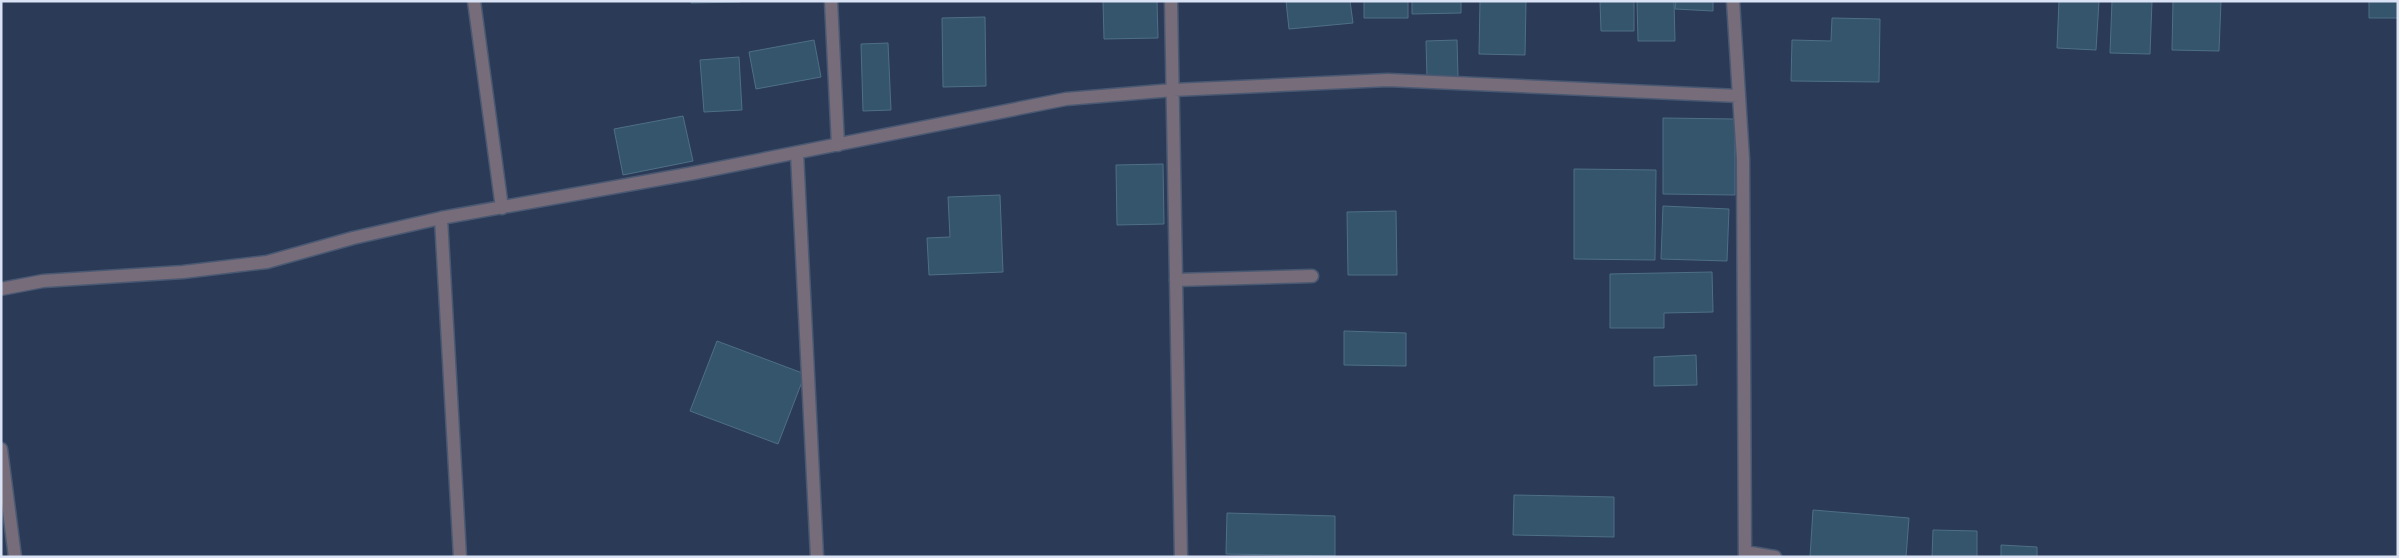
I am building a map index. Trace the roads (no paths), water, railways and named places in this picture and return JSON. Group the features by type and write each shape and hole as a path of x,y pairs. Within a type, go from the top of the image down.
{"street":[{"path":"474,1 502,208"},
{"path":"831,1 838,145"},
{"path":"1171,1 1181,557"},
{"path":"1733,1 1743,159 1745,554 1775,557"},
{"path":"1,289 43,281 183,272 267,262 353,238 441,218 797,153 1066,99 1173,90 1388,80 1739,96"},
{"path":"797,153 817,557"},
{"path":"441,218 460,557"},
{"path":"1176,280 1312,276"},
{"path":"1,449 15,557"}]}
